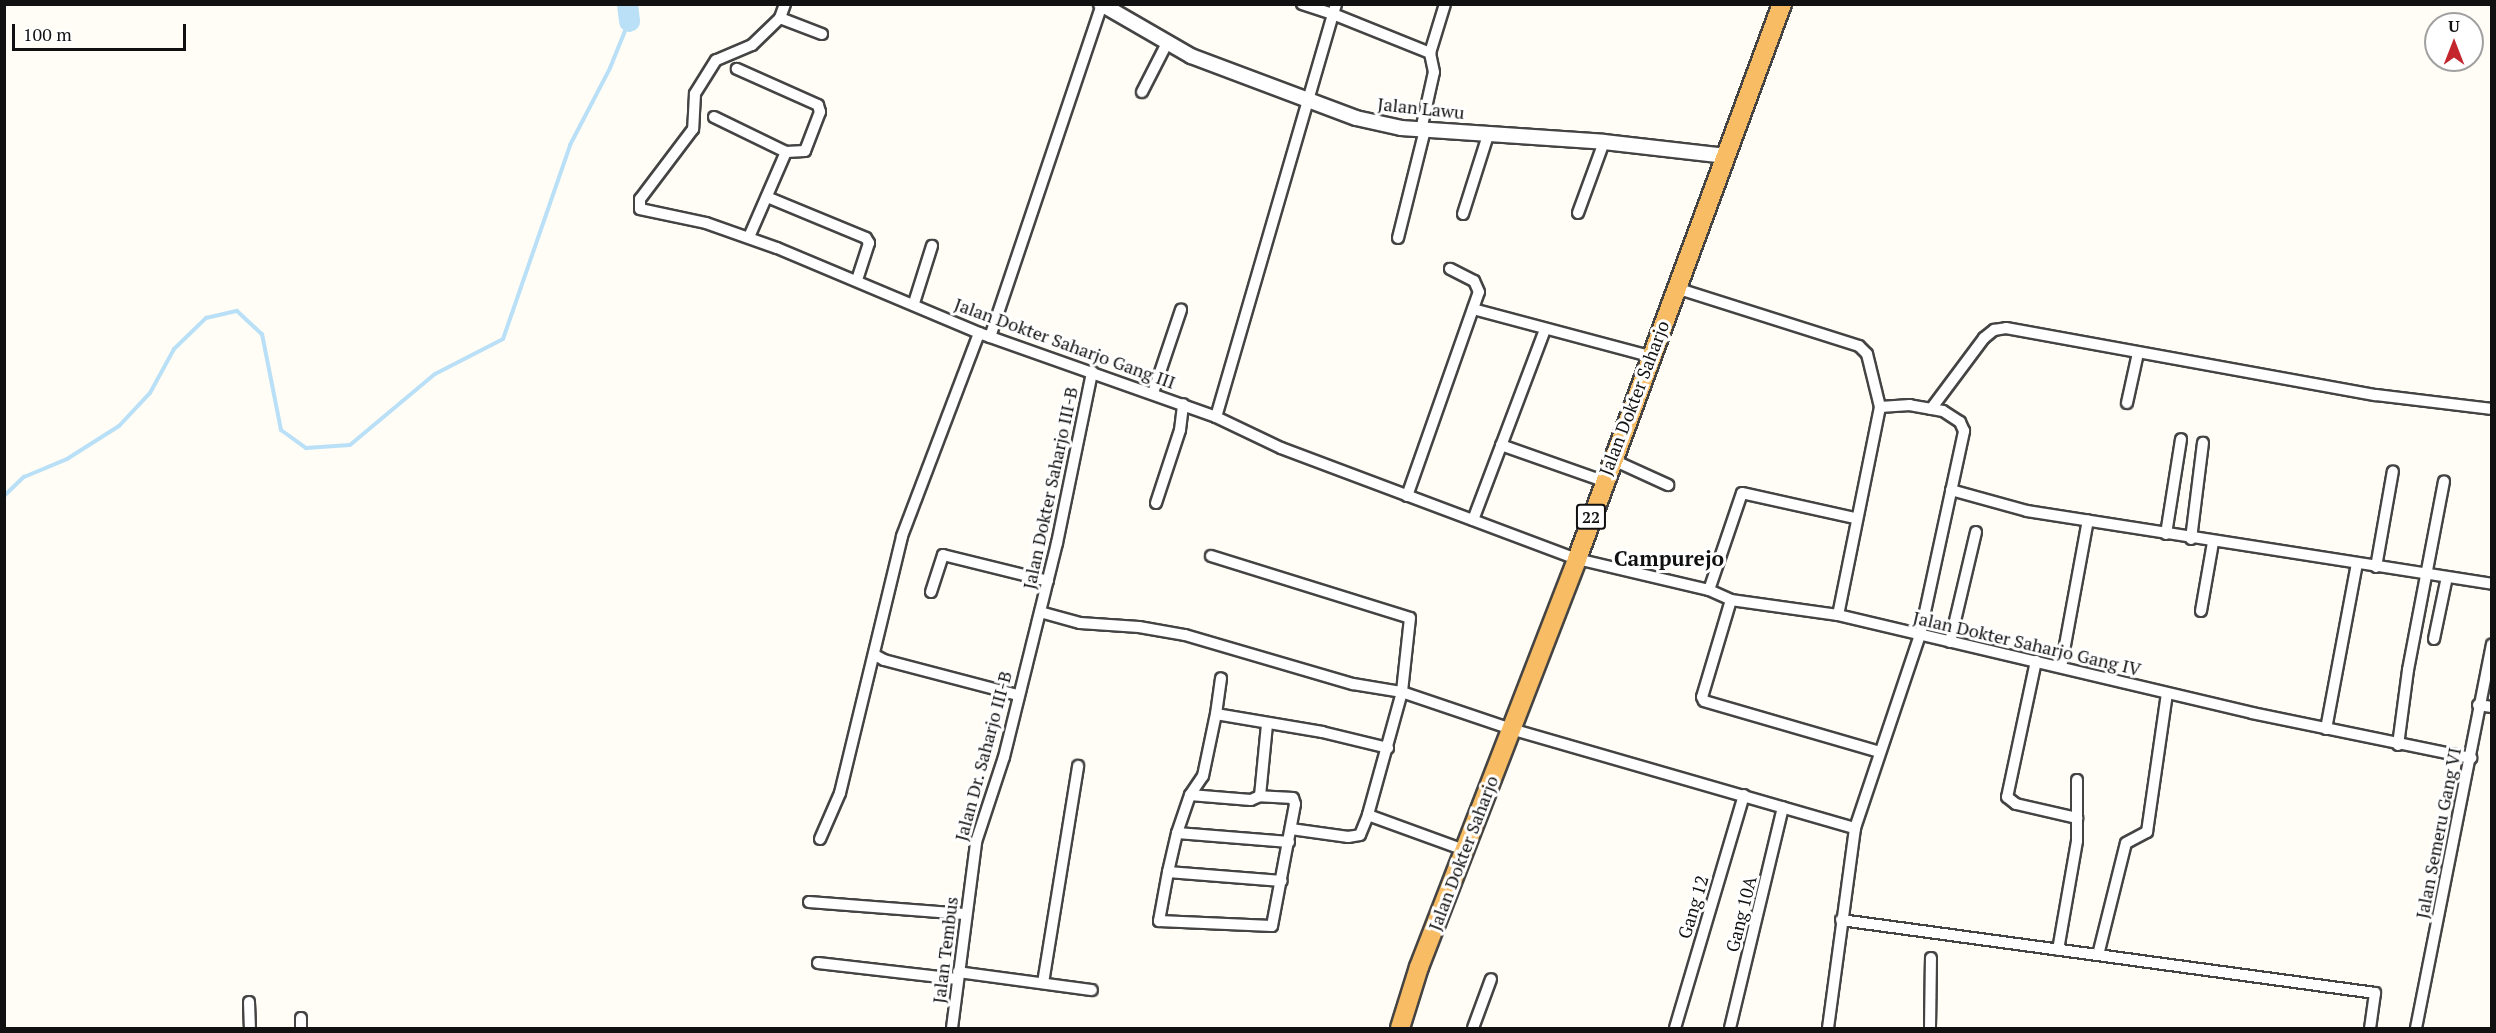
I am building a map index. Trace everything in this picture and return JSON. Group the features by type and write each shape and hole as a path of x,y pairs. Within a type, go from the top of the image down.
{"highway":[{"name":"Jalan Dokter Saharjo","path":"1400,1029 1464,850 1577,559 1611,459 1782,4"}],"street":[{"path":"785,4 780,18 822,34"},
{"path":"1302,4 1334,9 1430,52"},
{"path":"1398,238 1434,72 1430,52 1445,4"},
{"path":"990,338 1102,5"},
{"name":"Jalan Lawu","path":"1102,5 1166,45 1356,118 1423,130 1489,132 1725,156"},
{"path":"1216,417 1334,9"},
{"name":"Jalan Dokter Saharjo Gang III","path":"780,18 752,45 716,60 695,94 693,129 638,204 645,211 706,222 749,237 914,303 990,338 1183,404 1281,448 1577,559"},
{"path":"1142,92 1166,45"},
{"path":"714,117 786,152 806,152 820,112 818,105 736,69"},
{"path":"1464,214 1489,132"},
{"path":"1578,213 1604,142"},
{"path":"749,237 786,152"},
{"path":"767,198 866,238 869,243 857,281"},
{"path":"914,303 932,246"},
{"path":"1407,496 1473,309 1478,285 1450,269"},
{"path":"1676,288 1864,349 1880,407 1855,518 1838,615"},
{"path":"1473,309 1650,356"},
{"path":"1153,393 1182,310"},
{"path":"1931,409 1994,330 2006,328 2376,395 2492,409"},
{"path":"1473,520 1545,329"},
{"path":"820,839 840,793 902,536 979,333"},
{"path":"2127,403 2138,353"},
{"name":"Jalan Dokter Saharjo III-B","path":"1040,612 1092,372"},
{"path":"1156,503 1180,430 1183,404"},
{"path":"1828,1029 1855,828 1920,635 1964,431 1960,422 1943,411 1910,405 1880,407"},
{"path":"2166,534 2181,439"},
{"path":"2191,539 2203,444"},
{"path":"1501,445 1603,481"},
{"path":"1611,459 1668,485"},
{"path":"2376,567 2393,471"},
{"path":"2398,745 2408,670 2429,574 2444,481"},
{"path":"1951,490 2007,507 2191,539 2492,584"},
{"path":"1709,590 1742,493 1855,518"},
{"path":"2061,667 2088,520"},
{"path":"1950,642 1976,532"},
{"path":"2201,611 2213,542"},
{"path":"931,592 943,555 1048,581"},
{"path":"1211,556 1406,615 1411,622 1402,692 1388,748 1360,835 1348,837 1291,829"},
{"name":"Jalan Dokter Saharjo Gang IV","path":"1577,559 1709,590 1731,600 1838,615 2326,729 2471,758"},
{"path":"2326,729 2357,564"},
{"path":"2434,639 2447,577"},
{"path":"1731,600 1702,697 1704,701 1879,752"},
{"path":"1040,612 1080,623 1139,627 1185,635 1353,684 1402,692 1511,729 1855,828"},
{"name":"Jalan Dr. Saharjo III-B","path":"970,875 976,842 1004,757 1017,695 1040,612"},
{"name":"Jalan Semeru Gang VI","path":"2416,1029 2491,648"},
{"path":"875,655 884,660 1017,695"},
{"path":"2036,661 2007,797 2016,804 2077,818"},
{"path":"1190,795 1251,800 1260,796 1293,798 1289,842 1272,926 1159,921 1177,833 1190,795 1203,776 1221,678"},
{"path":"2098,955 2126,843 2147,832 2167,693"},
{"path":"2478,705 2492,707"},
{"path":"1216,714 1268,726 1322,732 1388,748"},
{"path":"1260,796 1268,726"},
{"path":"1043,983 1078,766"},
{"path":"2058,950 2077,841 2077,780"},
{"name":"Gang 12","path":"1675,1029 1744,795"},
{"name":"Gang 10A","path":"1730,1029 1784,807"},
{"path":"1368,815 1464,850"},
{"path":"1177,833 1289,842"},
{"path":"1168,872 1282,881"},
{"name":"Jalan Tembus","path":"952,1029 970,875"},
{"path":"809,902 965,914"},
{"path":"1841,921 2375,993 2370,1029"},
{"path":"1930,1029 1931,958"},
{"path":"818,963 1043,983 1092,990"},
{"path":"1473,1029 1491,979"},
{"path":"249,1002 250,1029"}],"waterway":[{"path":"627,4 629,21"},
{"path":"4,496 24,477 67,459 119,426 150,393 174,349 206,318 237,311 262,334 281,430 306,448 350,445 435,374 503,339 570,145 610,68 629,21"}],"district":[{"name":"Campurejo","path":"1669,558"}]}
